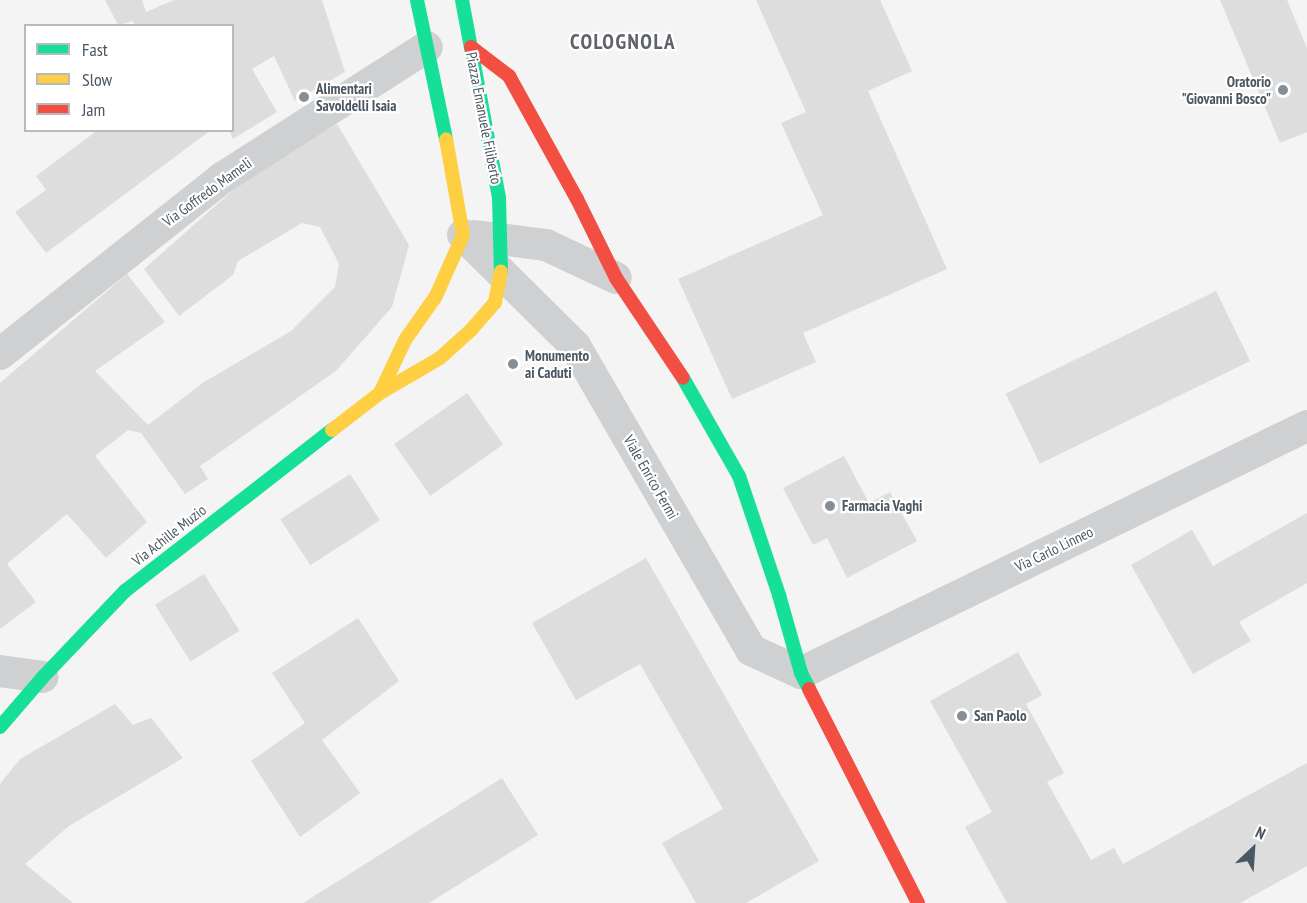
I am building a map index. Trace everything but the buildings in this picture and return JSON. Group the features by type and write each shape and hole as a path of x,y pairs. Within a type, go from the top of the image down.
{"main road":[{"path":"417,0 457,191 463,236"},
{"name":"Piazza Emanuele Filiberto","path":"462,0 499,198 501,275"},
{"path":"471,47 509,76 577,199 616,278 681,374 739,477 779,595 801,673 918,903"},
{"name":"Via Achille Muzio","path":"380,393 405,340 436,296 463,236"},
{"name":"Via Achille Muzio","path":"0,727 43,677 125,591 380,393 440,358 471,330 495,302 501,275"}],"street":[{"name":"Via Goffredo Mameli","path":"0,354 222,178 427,47"},
{"path":"463,236 500,238 546,245 616,278"},
{"path":"463,236 501,275"},
{"name":"Viale Enrico Fermi","path":"501,275 576,346 752,650 801,673"},
{"name":"Via Carlo Linneo","path":"801,673 1307,426"},
{"path":"0,671 43,677"}],"traffic: fast":[{"path":"417,0 446,139"},
{"path":"462,0 499,198 501,272"},
{"path":"683,378 739,476 779,595 801,673 809,689"},
{"path":"0,727 43,677 125,591 332,430"}],"traffic: slow":[{"path":"380,393 405,340 436,296 463,235 446,139"},
{"path":"332,430 380,393 440,358 471,330 495,302 501,272"}],"traffic: jam":[{"path":"471,47 509,76 577,199 616,278 683,378"},
{"path":"809,689 918,903"}],"place":[{"name":"Oratorio \"Giovanni Bosco\"","path":"1283,90"},
{"name":"Alimentari Savoldelli Isaia","path":"304,97"},
{"name":"Monumento ai Caduti","path":"513,364"},
{"name":"Farmacia Vaghi","path":"830,506"},
{"name":"San Paolo","path":"962,716"}],"district":[{"name":"COLOGNOLA","path":"623,42"}]}
